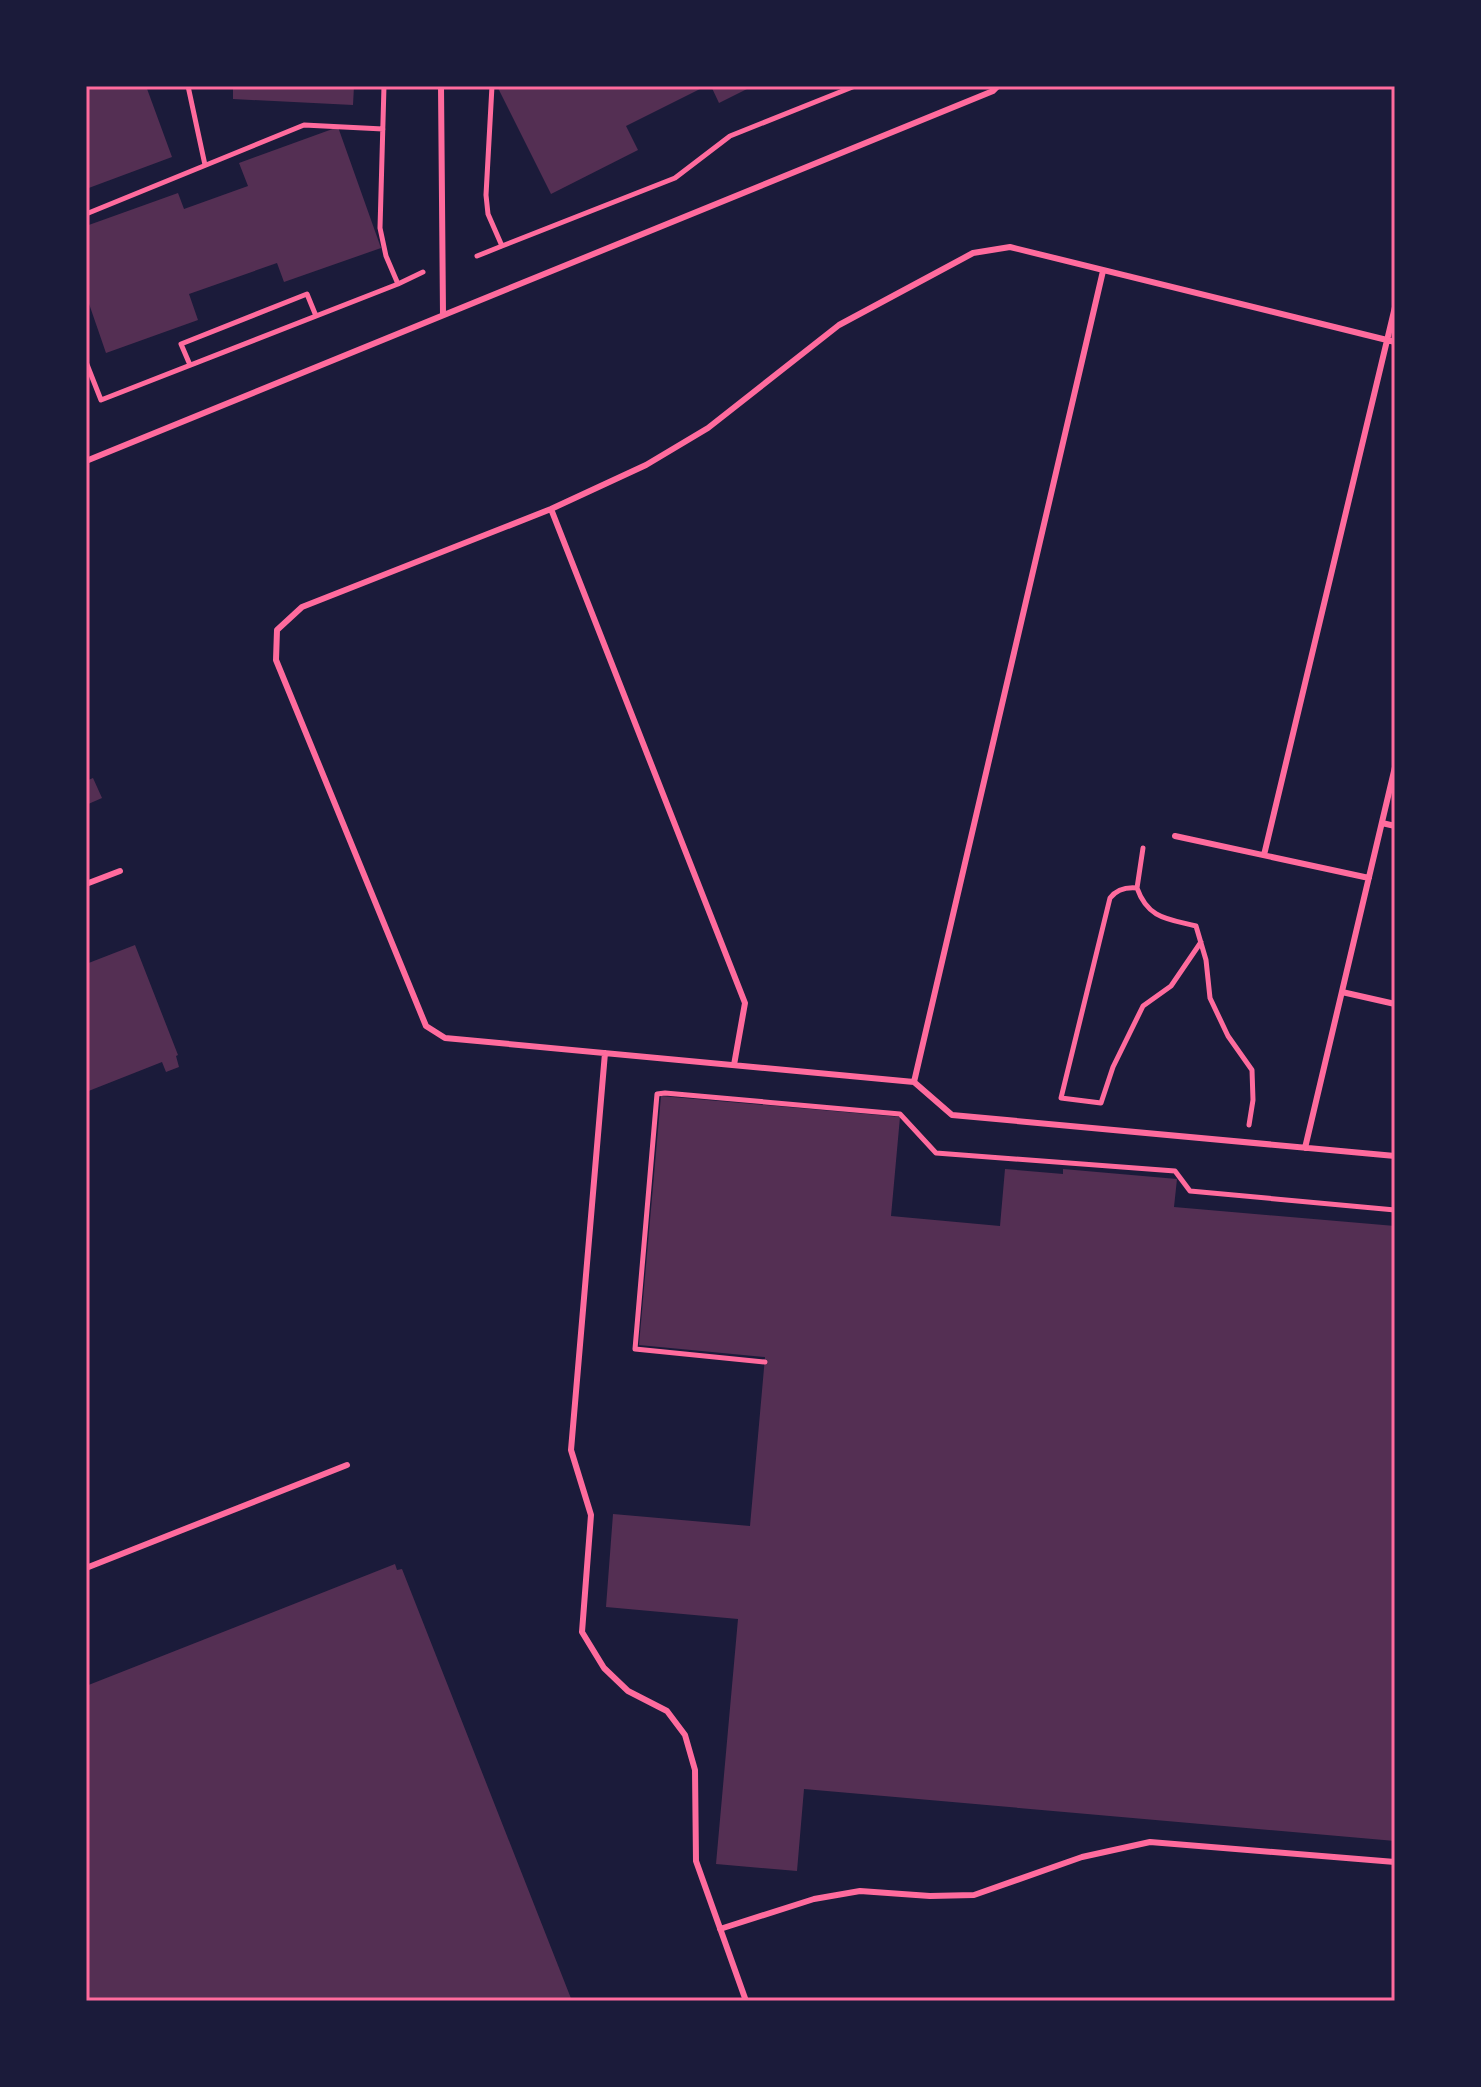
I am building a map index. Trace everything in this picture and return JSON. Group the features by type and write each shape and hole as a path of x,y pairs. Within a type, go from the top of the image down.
{"lane":[{"path":"441,86 443,315"},
{"path":"86,461 993,91 998,86"},
{"path":"1391,341 1010,247 973,253 839,325 708,428 646,465 551,509 302,607 277,630 276,660 426,1026 445,1038 914,1082 952,1115 1395,1156"},
{"path":"914,1082 1103,271"},
{"path":"1264,855 1391,341 1395,307"},
{"path":"551,509 745,1003 734,1065"},
{"path":"1305,1148 1395,767"},
{"path":"1382,823 1395,826"},
{"path":"1175,836 1369,878"},
{"path":"86,884 120,871"},
{"path":"1342,992 1395,1004"},
{"path":"605,1053 571,1450 591,1515 582,1632 604,1668 628,1691 667,1711 685,1735 695,1770 696,1861 746,2001"},
{"path":"86,1568 347,1465"},
{"path":"720,1929 814,1899 860,1891 930,1896 974,1895 1082,1857 1150,1842 1395,1862"}],"path":[{"path":"188,86 205,165"},
{"path":"384,86 380,228 386,256 398,284"},
{"path":"492,86 486,195 488,214 502,246"},
{"path":"477,256 675,178 730,136 855,86"},
{"path":"86,214 304,125 383,129"},
{"path":"86,362 101,400 398,284 424,271"},
{"path":"190,366 181,344 307,294 316,316"},
{"path":"1143,848 1137,888 1142,901 1162,917 1196,926 1206,960 1210,998 1228,1036 1252,1070 1253,1100 1249,1126"},
{"path":"1137,888 1129,887 1115,892 1110,898 1061,1098 1101,1103 1113,1067 1143,1006 1171,986 1201,942"},
{"path":"765,1362 635,1349 657,1094 900,1114 936,1153 1175,1171 1190,1191 1395,1210"}],"building":[{"path":"86,86 146,86 172,157 86,189"},
{"path":"233,86 354,86 353,105 233,99"},
{"path":"497,86 706,86 626,126 638,150 551,194"},
{"path":"711,86 753,86 719,103"},
{"path":"338,127 381,248 284,282 277,263 189,294 198,320 106,353 86,295 86,226 178,193 184,209 248,186 239,163"},
{"path":"93,778 102,798 86,805 86,781"},
{"path":"135,945 178,1055 179,1067 166,1072 162,1062 86,1092 86,964"},
{"path":"661,1096 900,1117 891,1216 1000,1226 1005,1169 1063,1174 1063,1169 1177,1179 1174,1207 1395,1226 1395,1841 804,1789 797,1871 716,1864 738,1619 606,1607 613,1514 750,1526 765,1357 639,1345"},
{"path":"395,1564 397,1570 402,1569 572,2001 86,2001 86,1686"}]}
